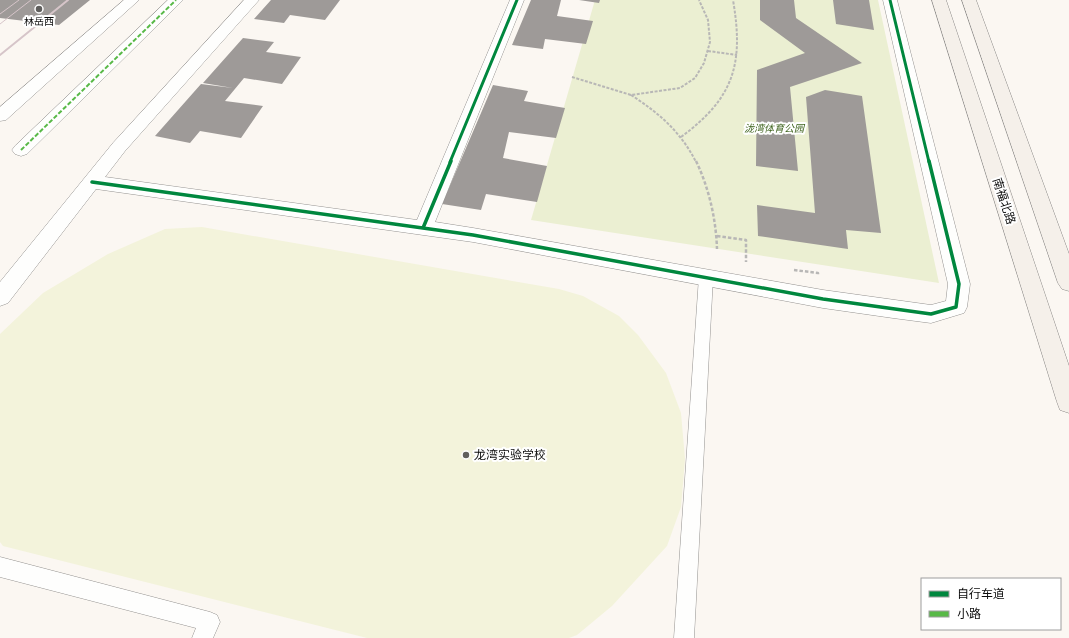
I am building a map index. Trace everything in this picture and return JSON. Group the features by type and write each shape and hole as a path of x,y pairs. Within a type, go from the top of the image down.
{"street":[{"path":"0,116 132,0"},
{"path":"21,150 176,0"},
{"path":"0,297 119,147 252,0"},
{"path":"423,228 517,0"},
{"path":"92,182 473,235 823,299 931,314 956,307 959,284 890,0"},
{"name":"南福北路","path":"939,0 1069,402"},
{"path":"969,0 1069,284"}],"lane":[{"path":"684,638 706,277"},
{"path":"0,567 210,622 202,638"}],"path":[{"path":"631,95 680,88 695,78 704,63 710,42 708,20 699,0"},
{"path":"681,137 695,128 717,107 732,81 737,55 737,34 733,0"},
{"path":"708,51 737,55"},
{"path":"572,78 631,95 648,105 672,125 692,150 704,180 717,236 717,249"},
{"path":"717,236 746,240 745,262 751,263"}],"green space":[{"name":"泷湾体育公园","path":"595,0 878,0 939,283 531,220"},
{"name":"龙湾实验学校","path":"202,227 559,289 583,296 619,316 638,335 666,373 681,413 685,459 681,507 667,546 612,606 577,635 569,638 367,638 3,546 0,542 0,334 43,293 108,254 165,229"}],"building":[{"name":"林岳西","path":"0,0 90,0 59,25 0,18"},
{"path":"271,0 340,0 325,20 290,15 284,23 254,19"},
{"path":"531,0 561,0 557,16 593,21 586,44 545,39 543,49 512,45"},
{"path":"579,0 600,0 599,3"},
{"path":"760,0 794,0 796,18 862,63 790,87 798,171 756,166 757,70 805,53 760,20"},
{"path":"833,0 869,0 874,30 836,24"},
{"path":"243,38 274,42 266,52 301,57 282,84 244,78 225,101 263,106 241,138 200,131 190,143 155,136 201,84 233,88 203,83"},
{"path":"493,85 528,91 524,101 565,108 556,138 509,132 503,158 547,166 537,202 486,194 481,210 442,204"},
{"path":"825,90 862,96 881,233 846,230 848,249 758,236 757,205 815,213 806,97"}],"tram line":[{"path":"0,14 19,0"},
{"path":"0,24 31,0"}],"railway":[{"path":"0,55 68,0"}],"marked path":[{"path":"21,150 176,0"}],"cycle path":[{"path":"423,228 517,0"},
{"path":"92,182 473,235 823,299 931,314 956,307 959,284 890,0"}],"place":[{"name":"林岳西","path":"39,9"},
{"name":"龙湾实验学校","path":"466,455"}]}
